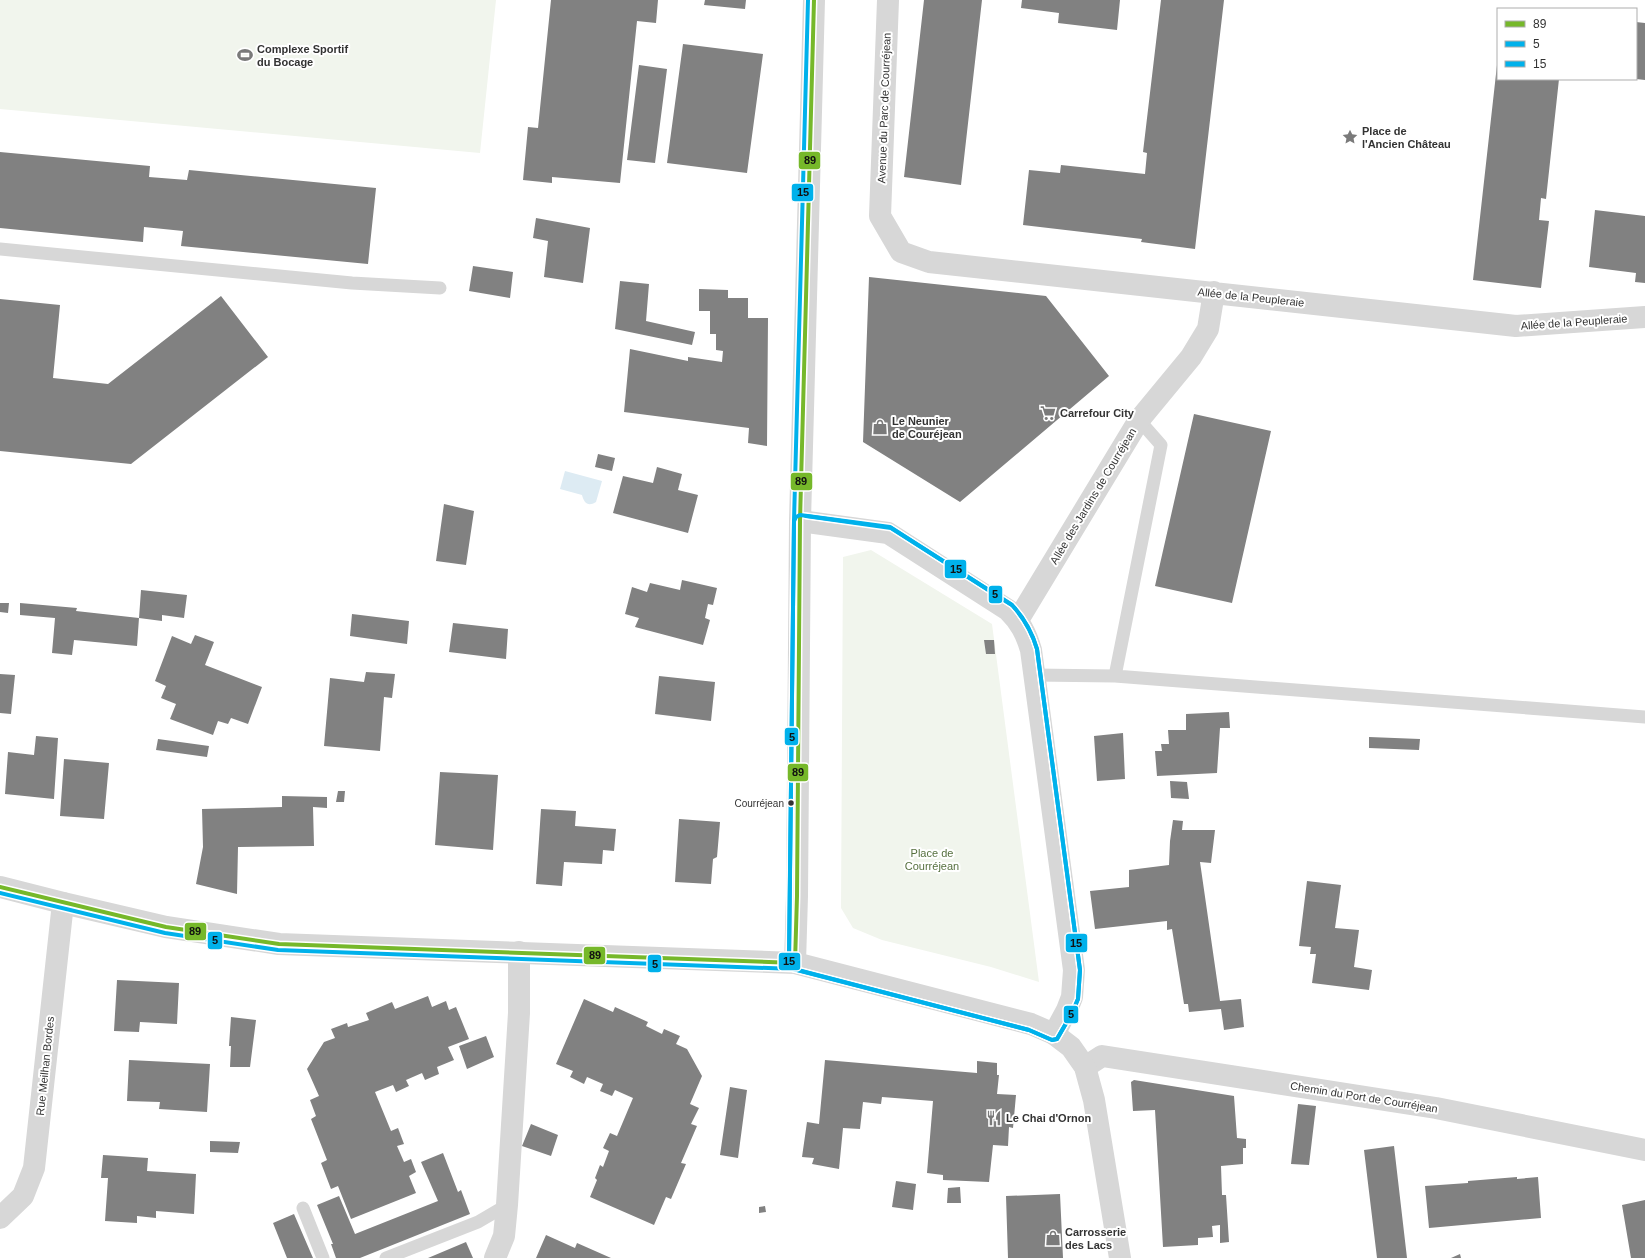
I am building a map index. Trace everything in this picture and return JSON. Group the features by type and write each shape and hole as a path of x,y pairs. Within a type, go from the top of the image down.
{"street":[{"path":"795,963 797,896 800,521 814,0"},
{"name":"Avenue du Parc de Courréjean","path":"880,216 888,0"},
{"name":"Allée de la Peupleraie","path":"880,216 901,252 929,262 1516,326 1645,317"},
{"name":"Allée des Jardins de Courréjean","path":"1018,620 1140,420 1190,357 1208,329 1214,292"},
{"path":"800,521 888,533 1008,610 1018,620 1026,634 1031,650 1074,970 1072,997 1054,1034"},
{"path":"0,887 166,927 278,944 795,963 1031,1024 1054,1034 1071,1047 1085,1067 1094,1100 1120,1258"},
{"name":"Rue Meilhan Bordes","path":"0,1218 23,1196 34,1168 63,903"},
{"path":"495,1258 504,1236 519,1013 519,952"},
{"name":"Chemin du Port de Courréjean","path":"1085,1067 1102,1056 1436,1108 1645,1150"}],"lane":[{"path":"0,249 352,283 440,288"},
{"path":"1115,676 1161,445 1140,420"},
{"path":"1034,675 1115,676 1645,717"},
{"path":"386,1258 478,1222 506,1205"},
{"path":"303,1208 323,1258"}],"green space":[{"name":"Complexe Sportif du Bocage","path":"0,0 496,0 480,153 0,109"},
{"name":"Place de Courréjean","path":"871,550 992,624 1039,982 991,967 882,940 853,928 841,908 843,557"}],"shaded area":[{"path":"565,471 602,481 596,502 589,504 585,502 582,495 560,489"}],"building":[{"path":"551,0 658,0 656,23 637,21 620,183 552,177 552,183 523,180 528,127 538,128"},
{"path":"705,0 746,0 745,9 704,5"},
{"path":"924,0 982,0 961,185 904,177"},
{"path":"1022,0 1120,0 1117,30 1058,23 1059,13 1021,8"},
{"path":"1161,0 1224,0 1195,249 1141,242 1142,239 1023,225 1029,170 1060,173 1061,165 1145,174 1147,153 1143,152"},
{"path":"1637,22 1645,23 1645,80 1637,79"},
{"path":"683,44 763,54 747,173 667,163"},
{"path":"639,65 667,69 655,163 627,160"},
{"path":"1497,65 1497,80 1559,80 1546,199 1541,198 1539,220 1549,221 1541,288 1473,280"},
{"path":"0,152 150,166 149,177 187,180 189,170 376,188 368,264 181,246 183,231 144,227 143,242 0,228"},
{"path":"1595,210 1645,216 1645,283 1635,282 1636,273 1589,267"},
{"path":"536,218 590,228 583,283 544,277 548,241 533,238"},
{"path":"473,266 513,272 510,298 469,291"},
{"path":"869,277 1046,296 1109,376 960,502 863,442"},
{"path":"620,281 649,284 646,321 695,332 692,345 615,329"},
{"path":"699,289 728,290 728,298 748,298 748,318 768,318 767,446 748,443 749,428 624,412 630,349 688,361 688,357 722,362 723,351 716,350 716,334 710,334 710,311 699,311"},
{"path":"221,296 268,357 131,464 0,451 0,299 60,305 53,378 108,384"},
{"path":"1194,414 1271,431 1232,603 1155,586"},
{"path":"598,454 615,458 612,471 595,467"},
{"path":"657,467 682,474 678,490 698,495 688,533 613,513 623,476 653,483"},
{"path":"444,504 474,511 466,565 436,561"},
{"path":"682,580 717,588 713,605 708,604 705,618 710,620 703,645 635,627 639,618 625,614 632,587 647,592 650,583 680,590"},
{"path":"141,590 187,595 184,618 162,615 162,621 139,618"},
{"path":"0,603 9,603 8,613 0,612"},
{"path":"20,603 77,608 76,611 139,618 137,646 74,640 72,655 52,653 55,618 20,615"},
{"path":"352,614 409,621 407,644 350,636"},
{"path":"453,623 508,629 506,659 449,652"},
{"path":"195,635 214,642 205,665 262,687 248,724 231,718 228,724 218,721 213,735 170,719 176,704 161,698 166,686 155,681 172,636 191,644"},
{"path":"984,640 994,640 995,654 986,654"},
{"path":"366,672 395,674 392,698 384,697 380,751 324,746 330,678 364,682"},
{"path":"0,674 15,675 11,714 0,713"},
{"path":"659,676 715,682 711,721 655,714"},
{"path":"1229,712 1230,728 1220,728 1217,773 1157,776 1155,751 1162,751 1161,744 1169,744 1168,730 1186,730 1186,714"},
{"path":"1123,733 1125,779 1097,781 1094,736"},
{"path":"36,736 58,738 54,799 5,794 8,752 34,755"},
{"path":"1369,737 1420,739 1419,750 1369,748"},
{"path":"158,739 209,746 207,757 156,750"},
{"path":"64,759 109,763 104,819 60,816"},
{"path":"440,772 498,775 493,850 435,845"},
{"path":"1170,781 1187,782 1189,799 1171,798"},
{"path":"338,791 345,791 344,802 336,802"},
{"path":"282,796 327,797 327,808 313,807 314,846 238,847 237,894 196,884 203,847 202,809 282,807"},
{"path":"541,809 576,811 575,826 616,829 614,851 603,850 602,864 564,862 562,886 536,884"},
{"path":"679,819 720,822 717,857 713,859 711,884 675,882"},
{"path":"1173,820 1183,821 1182,830 1215,830 1211,863 1200,862 1220,1001 1241,999 1244,1027 1224,1030 1221,1009 1189,1012 1188,1004 1184,1004 1172,929 1167,930 1167,921 1095,929 1090,891 1129,887 1129,870 1169,865"},
{"path":"1307,881 1341,885 1335,928 1359,930 1354,967 1372,970 1369,990 1312,983 1316,954 1310,954 1311,947 1299,946"},
{"path":"117,980 179,983 177,1024 140,1022 139,1032 114,1031"},
{"path":"428,996 432,1007 446,1001 449,1010 456,1007 469,1039 448,1047 454,1060 437,1067 439,1074 425,1080 422,1073 406,1080 409,1086 396,1092 393,1085 375,1092 391,1131 398,1128 404,1144 397,1146 404,1162 411,1159 416,1172 409,1176 416,1193 351,1219 338,1186 331,1189 321,1163 327,1160 311,1119 316,1116 310,1100 319,1096 307,1069 324,1042 335,1038 331,1029 347,1023 348,1027 369,1020 366,1013 392,1002 395,1009"},
{"path":"584,999 613,1012 615,1007 648,1022 646,1026 662,1034 664,1029 680,1036 676,1044 687,1049 702,1076 690,1104 699,1108 691,1124 697,1126 681,1163 686,1164 671,1199 666,1197 654,1225 590,1197 597,1180 595,1178 600,1165 603,1167 609,1151 603,1148 610,1133 617,1136 633,1098 615,1090 612,1096 600,1091 603,1084 587,1077 584,1084 570,1077 573,1071 556,1064"},
{"path":"231,1017 256,1020 250,1067 230,1067 231,1046 229,1046"},
{"path":"486,1036 494,1057 467,1069 459,1046"},
{"path":"129,1060 210,1064 207,1112 159,1109 160,1102 127,1101"},
{"path":"825,1060 977,1073 977,1061 997,1063 997,1075 999,1075 997,1094 1016,1095 1013,1128 1009,1127 1008,1146 993,1145 989,1182 943,1180 943,1175 927,1173 933,1101 882,1097 881,1104 863,1102 860,1129 843,1128 839,1169 812,1164 814,1158 802,1157 807,1122 819,1124"},
{"path":"1134,1080 1234,1096 1237,1138 1246,1139 1246,1148 1243,1148 1243,1164 1221,1166 1222,1195 1226,1195 1229,1242 1220,1243 1220,1225 1212,1226 1213,1237 1198,1238 1198,1245 1163,1247 1155,1110 1133,1111 1131,1082"},
{"path":"730,1087 747,1090 738,1158 720,1155"},
{"path":"1298,1104 1316,1106 1309,1165 1291,1164"},
{"path":"531,1124 558,1135 551,1156 522,1146"},
{"path":"210,1141 240,1142 238,1153 210,1152"},
{"path":"1394,1146 1407,1258 1377,1258 1364,1150"},
{"path":"443,1153 458,1192 461,1190 470,1214 360,1258 336,1258 331,1244 333,1244 317,1205 339,1196 355,1234 438,1201 421,1162"},
{"path":"103,1155 148,1158 147,1171 196,1174 194,1214 156,1211 156,1218 137,1216 137,1223 105,1221 108,1178 101,1178"},
{"path":"1517,1177 1517,1179 1538,1177 1541,1218 1429,1228 1425,1186 1468,1183 1468,1181"},
{"path":"896,1181 916,1184 913,1210 892,1207"},
{"path":"960,1187 961,1203 947,1203 948,1188"},
{"path":"1060,1194 1063,1258 1008,1258 1006,1196"},
{"path":"1645,1200 1645,1258 1631,1258 1622,1205"},
{"path":"765,1206 766,1212 759,1213 759,1207"},
{"path":"294,1214 313,1258 287,1258 273,1223"},
{"path":"546,1235 575,1248 577,1243 611,1258 536,1258"},
{"path":"466,1242 473,1258 428,1258"},
{"path":"1460,1254 1461,1258 1451,1258"}],"transit line":[{"name":"15","path":"806,516 891,528 1012,605 1024,620 1033,637 1037,649 1080,970 1078,999 1057,1039 1052,1040 1029,1030 793,969 789,965 794,521 808,0"},
{"name":"89","path":"795,963 797,896 800,521 814,0"},
{"name":"5","path":"0,893 165,933 278,950 794,969 1029,1030 1052,1040 1057,1039 1078,999 1080,970 1037,649 1030,631 1012,605 890,527 800,515 796,517 794,521 789,957"},
{"name":"89","path":"0,887 166,927 279,944 795,963"}],"place":[{"name":"Complexe Sportif du Bocage","path":"245,55"},
{"name":"Place de l'Ancien Château","path":"1350,137"},
{"name":"Carrefour City","path":"1048,413"},
{"name":"Le Neunier de Couréjean","path":"880,427"},
{"name":"Courréjean","path":"791,803"},
{"name":"Le Chai d'Ornon","path":"994,1118"},
{"name":"Carrosserie des Lacs","path":"1053,1238"}]}
